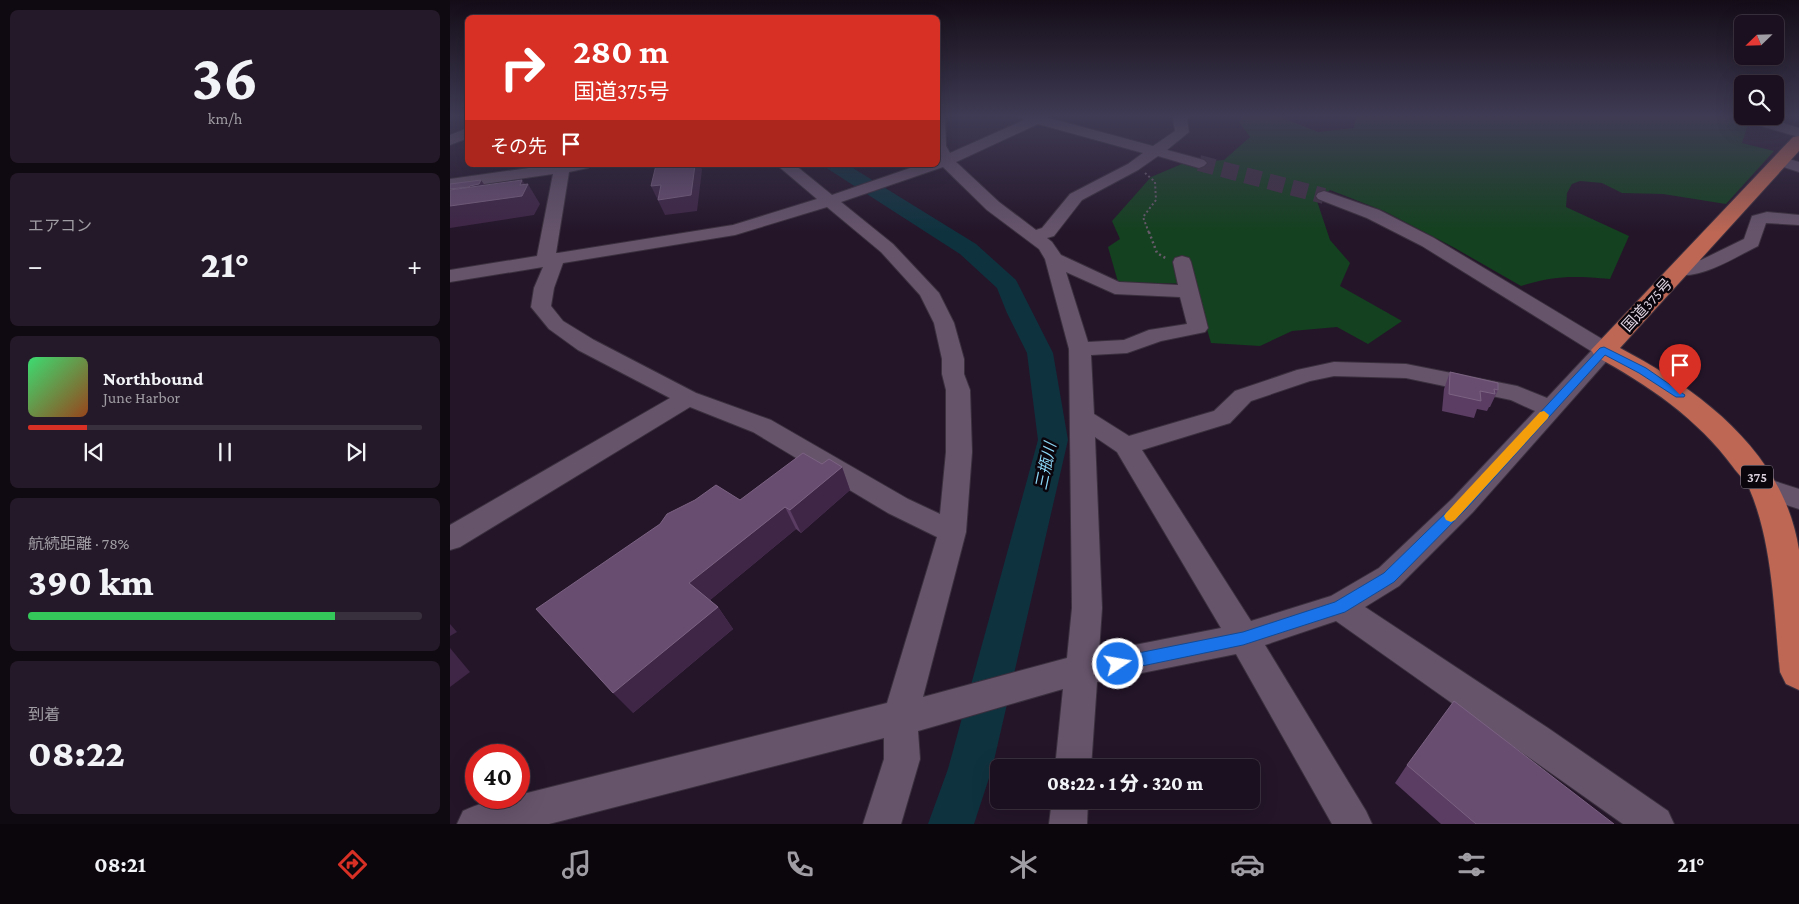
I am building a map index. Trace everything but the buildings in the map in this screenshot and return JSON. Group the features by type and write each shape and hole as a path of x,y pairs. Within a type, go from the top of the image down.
{"highway":[{"name":"国道375号","path":"1604,350 1748,199 1789,164"},
{"name":"375","path":"1604,350 1680,395 1712,422 1739,451 1765,488 1783,553 1799,672"}],"street":[{"path":"940,163 957,154"},
{"path":"1033,238 1048,232 1076,197 1153,154"},
{"path":"1170,154 1200,163"},
{"path":"940,164 1033,238 1046,246 1054,259 1056,274 1071,315 1080,349 1087,608 1073,672 1073,759"},
{"path":"450,184 555,167"},
{"path":"561,167 551,259 541,307 556,325 586,345 688,398 762,426 898,506 952,532"},
{"path":"787,167 900,260 929,293 944,323 953,358 953,374 958,390 959,452 952,532 913,715 882,824"},
{"path":"887,167 900,176"},
{"path":"450,276 735,230 788,215 927,167"},
{"path":"476,824 913,715 1073,672 1243,638 1340,607 1389,577 1463,505 1604,350 1428,242 1372,214 1324,196"},
{"path":"1680,270 1706,265 1752,242 1758,220 1767,217 1799,220"},
{"path":"1054,259 1115,288 1189,291"},
{"path":"1080,349 1128,346 1156,335 1198,328 1182,262"},
{"path":"1126,446 1222,417 1243,396 1305,375 1334,369 1406,371 1517,394 1550,408"},
{"path":"450,539 688,398"},
{"path":"1081,417 1126,446 1285,706 1353,824"},
{"path":"1765,488 1799,499"},
{"path":"1340,607 1536,740 1655,824"},
{"path":"1068,824 1069,809"}],"path":[{"path":"1133,167 1146,174 1155,182 1156,200 1143,217 1158,253 1161,257 1182,262"}],"green space":[{"path":"1230,154 1771,154 1726,204 1663,194 1622,193 1602,183 1580,181 1572,184 1567,193 1566,207 1629,236 1610,279 1565,277 1521,286 1453,247 1384,211 1330,190 1317,201 1330,240 1350,263 1340,286 1402,321 1368,344 1337,327 1292,331 1260,346 1211,343 1194,284 1118,282 1108,247 1120,239 1112,221 1151,177 1184,163 1224,160"}],"waterway":[{"name":"三瓶川","path":"838,167 968,249 1008,285 1019,313 1040,353 1053,440 970,769 951,824"}],"tunnel":[{"path":"1199,163 1324,196"}],"slow traffic":[{"path":"1451,516 1544,415"}],"route":[{"path":"1118,664 1243,638 1340,607 1389,577 1463,505 1604,350 1680,395"}]}
